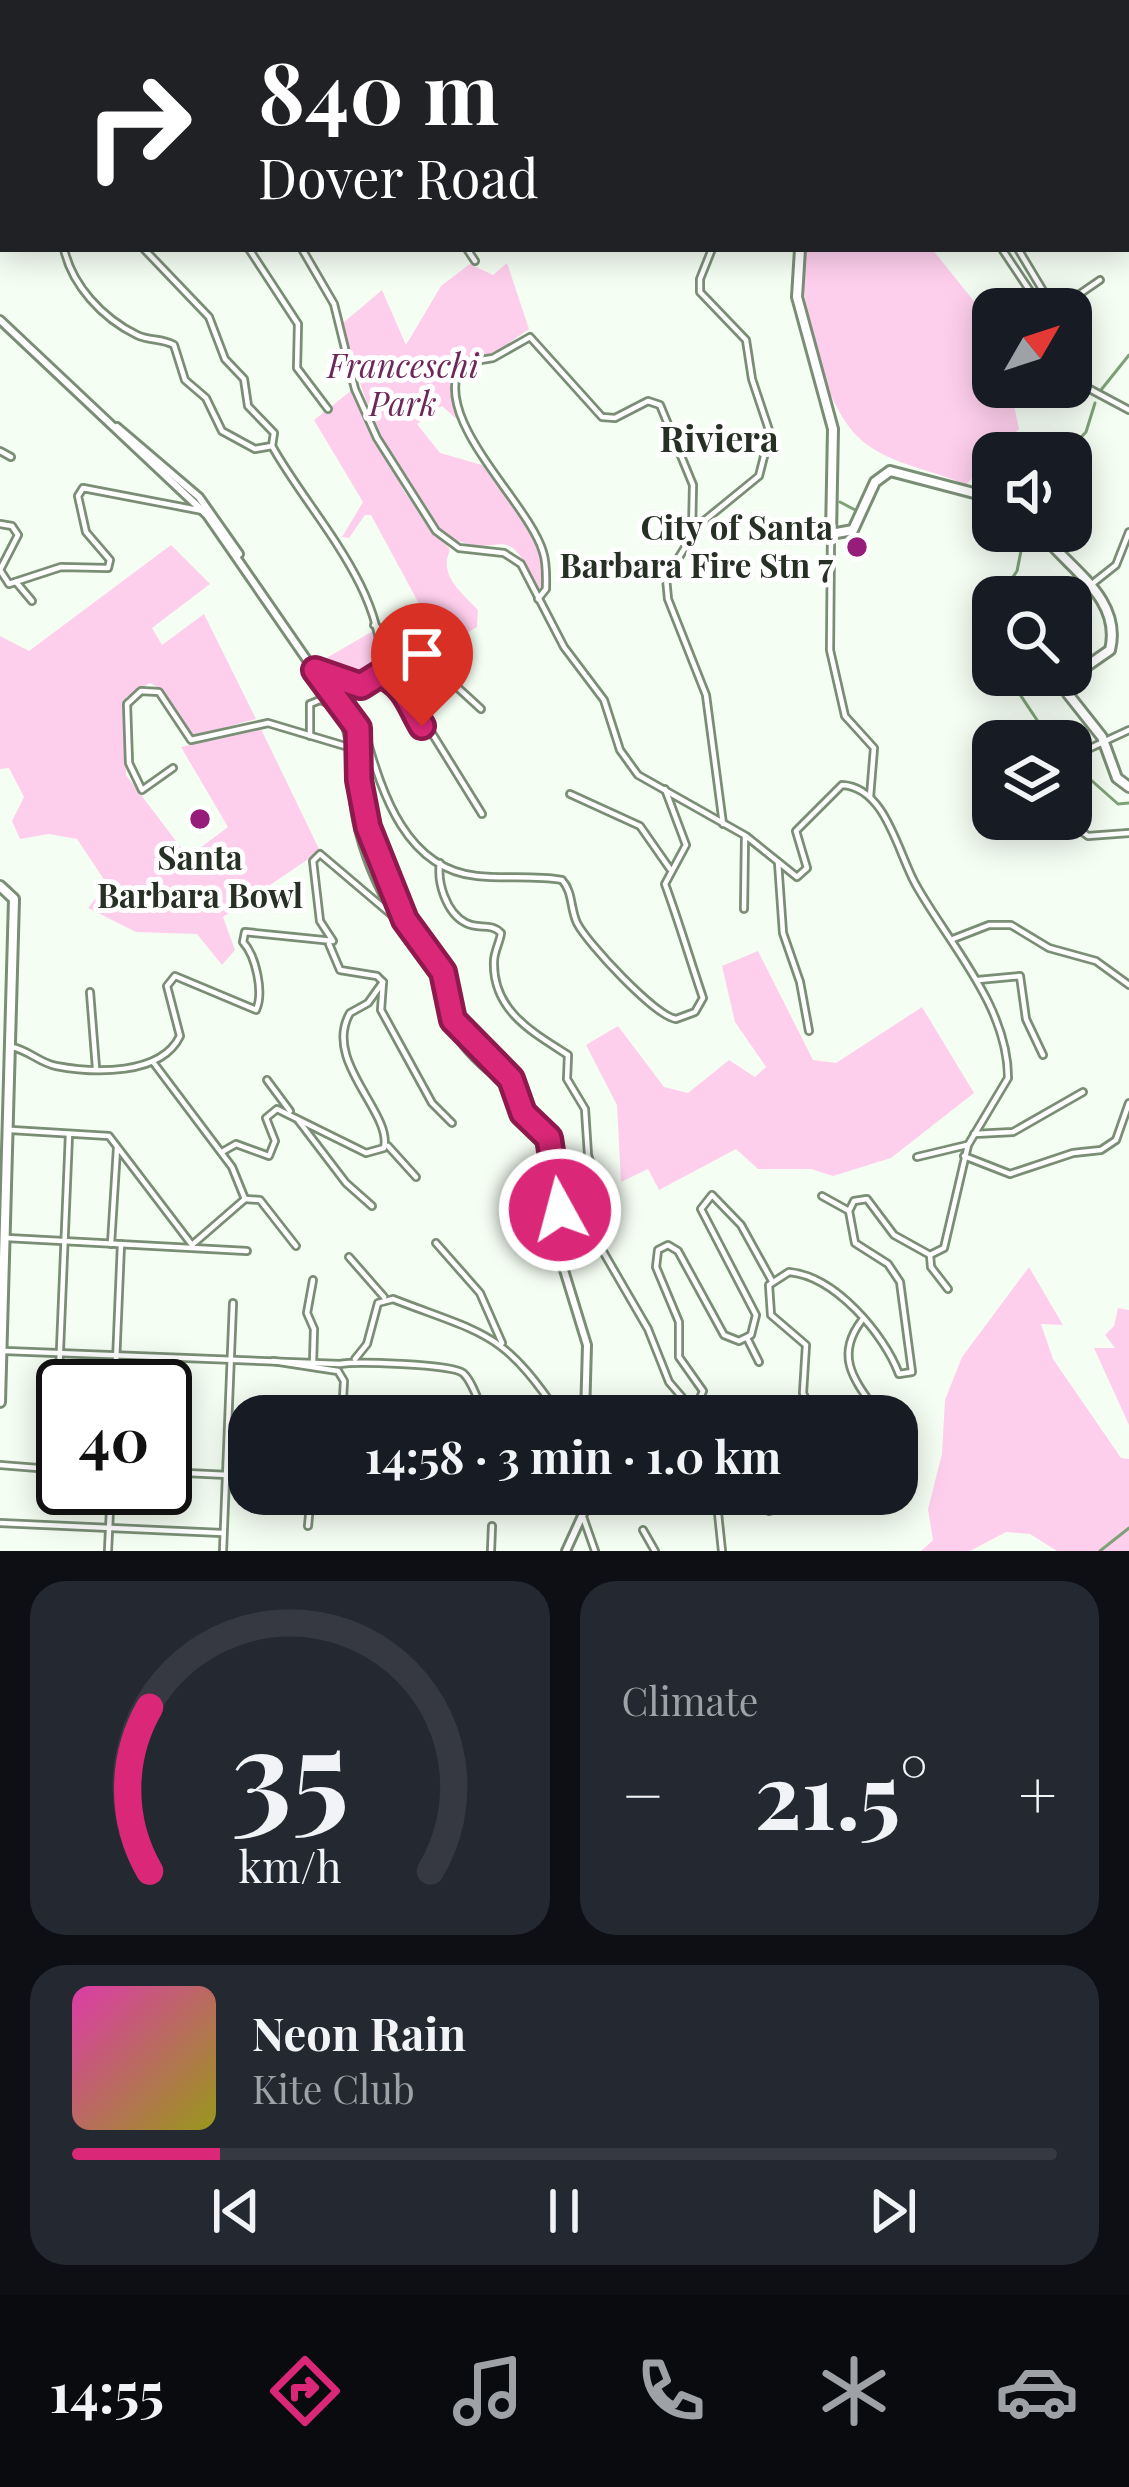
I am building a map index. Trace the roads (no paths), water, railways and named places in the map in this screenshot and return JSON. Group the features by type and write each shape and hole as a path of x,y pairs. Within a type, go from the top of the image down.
{"main road":[{"path":"800,252 796,297 833,429 831,534 853,530 877,480 890,472 972,493"},
{"path":"1061,552 1084,576"},
{"path":"1092,584 1112,645 1092,665"},
{"path":"1072,696 1105,742 1117,778 1129,787"},
{"path":"0,886 14,899 0,1402"}],"street":[{"path":"65,252 71,278 85,293 136,335 176,348 184,380 206,398 222,431 245,446 272,446"},
{"path":"147,252 209,317 225,358 244,379 248,406 274,433 272,446 339,542 374,626 380,674 407,693 418,720 482,814"},
{"path":"251,252 294,316 301,337 297,368 328,409"},
{"path":"304,252 334,304 355,389 408,493 451,544 516,559 574,663 604,700 626,759 646,781 746,836 794,876 802,875 807,865 797,829 842,785 870,797"},
{"path":"468,252 476,261"},
{"path":"711,252 699,287 746,340 770,438 760,476 692,534 667,572 666,593 706,695 723,824"},
{"path":"1004,252 1028,288"},
{"path":"1020,252 1043,288"},
{"path":"1088,288 1100,280"},
{"path":"0,320 203,511 366,736 395,820 440,862 472,876 562,880 577,923 592,945 621,970 649,1007 676,1019 695,1012 704,998 688,958 684,925 665,884 686,843 665,789"},
{"path":"538,599 546,589 544,552 461,419 458,371 462,362 494,358 530,337 602,417 615,418 648,401 660,405 693,485 692,534"},
{"path":"1092,392 1129,410"},
{"path":"104,418 140,442 200,497 248,573"},
{"path":"0,452 10,457"},
{"path":"0,524 17,532 0,572 4,582 16,582 61,566 108,568 110,560 82,520 78,496 83,488 203,511"},
{"path":"1092,584 1116,565 1129,532"},
{"path":"831,534 828,636 845,716 874,748 870,797 914,882 978,980 1009,1072 1004,1092 968,1145 944,1248 930,1255"},
{"path":"16,582 32,601"},
{"path":"374,626 421,656 481,709"},
{"path":"315,670 361,686 380,674"},
{"path":"315,670 355,734 352,784 360,830 411,939 438,961"},
{"path":"173,768 142,790 130,769 127,704 145,689 162,695 191,740 257,724 345,746"},
{"path":"310,736 310,704 320,700 342,711"},
{"path":"342,711 345,746 356,760"},
{"path":"358,728 360,786 371,839 407,925 438,961 440,1004 447,1024 488,1070 514,1089 523,1113 559,1141 564,1173 588,1200 593,1233 682,1400 697,1403 704,1393 679,1357 677,1317 656,1268 660,1248 668,1244 678,1251 724,1335 746,1338"},
{"path":"1092,750 1129,730"},
{"path":"570,794 640,826 670,868"},
{"path":"1092,836 1129,832"},
{"path":"744,909 746,836"},
{"path":"329,944 334,938 320,921 315,892 313,861 318,854 401,922"},
{"path":"778,861 783,933 802,987 802,1014 809,1031"},
{"path":"440,862 450,908 466,923 500,931 494,960 504,1002 523,1028 568,1054 568,1080 585,1109 588,1155 606,1210 602,1217 591,1217"},
{"path":"952,939 988,926 1011,925 1049,948 1096,961 1129,985"},
{"path":"12,1046 55,1066 132,1068 170,1052 180,1036 180,1019 167,988 172,977 236,997 254,1011 260,1003 256,959 243,942 245,932 256,928 329,944"},
{"path":"329,944 340,970 377,976 386,986 380,1007 432,1103 452,1123"},
{"path":"978,980 1020,976 1026,1018 1043,1055"},
{"path":"382,982 370,1001 350,1012 345,1028 353,1080 386,1144 416,1177"},
{"path":"90,992 96,1068"},
{"path":"0,1002 14,1002"},
{"path":"153,1061 222,1152 245,1199"},
{"path":"267,1080 346,1184 372,1206"},
{"path":"974,1134 1013,1132 1083,1092"},
{"path":"964,1156 1010,1174 1073,1153 1101,1150 1116,1140 1129,1103"},
{"path":"222,1152 236,1144 269,1156 275,1141 267,1115 280,1109 366,1153 377,1153 386,1144"},
{"path":"0,1119 11,1125 107,1136 192,1246"},
{"path":"59,1359 69,1134"},
{"path":"547,1135 563,1225 560,1259 586,1339 585,1395"},
{"path":"917,1157 968,1145"},
{"path":"111,1244 119,1147"},
{"path":"822,1196 848,1211"},
{"path":"746,1338 756,1327 756,1316 702,1212 705,1197 717,1197 734,1214 772,1281"},
{"path":"192,1246 245,1199 260,1201 296,1246"},
{"path":"802,1395 806,1345 771,1316 766,1300 772,1281 789,1272 808,1276 887,1345 898,1374 910,1374 914,1363 900,1282 888,1264 855,1243 848,1211 854,1201 867,1199 895,1235 930,1255"},
{"path":"3,1238 247,1251"},
{"path":"436,1243 483,1297 502,1343"},
{"path":"116,1359 121,1244"},
{"path":"930,1255 931,1267 948,1289"},
{"path":"349,1256 384,1298 502,1343 525,1364 546,1395"},
{"path":"313,1363 314,1331 307,1313 314,1280"},
{"path":"355,1359 384,1298"},
{"path":"223,1551 233,1303"},
{"path":"862,1320 847,1344 847,1363 867,1395"},
{"path":"746,1338 759,1362"},
{"path":"1,1351 313,1363 355,1359 374,1365 452,1369 469,1381 475,1395"},
{"path":"272,1361 331,1369 344,1381 343,1395"},
{"path":"0,1466 36,1468"},
{"path":"192,1473 228,1475"},
{"path":"108,1551 110,1515"},
{"path":"308,1526 309,1515"},
{"path":"566,1551 582,1515"},
{"path":"582,1515 595,1551"},
{"path":"718,1515 722,1551"},
{"path":"0,1523 224,1534"},
{"path":"491,1551 492,1526"},
{"path":"643,1530 655,1551"}],"waterway":[{"path":"1101,390 1129,355"},
{"path":"1086,432 1095,403"},
{"path":"840,502 859,512"},
{"path":"1014,576 1021,552"},
{"path":"1021,696 1037,720"},
{"path":"1092,781 1118,804 1129,803"},
{"path":"1100,1551 1129,1528"}],"place":[{"name":"City of Santa Barbara Fire Stn 7","path":"857,547"},
{"name":"Santa Barbara Bowl","path":"200,819"}],"district":[{"name":"Riviera","path":"719,439"}],"park label":[{"name":"Franceschi Park","path":"403,385"}]}
